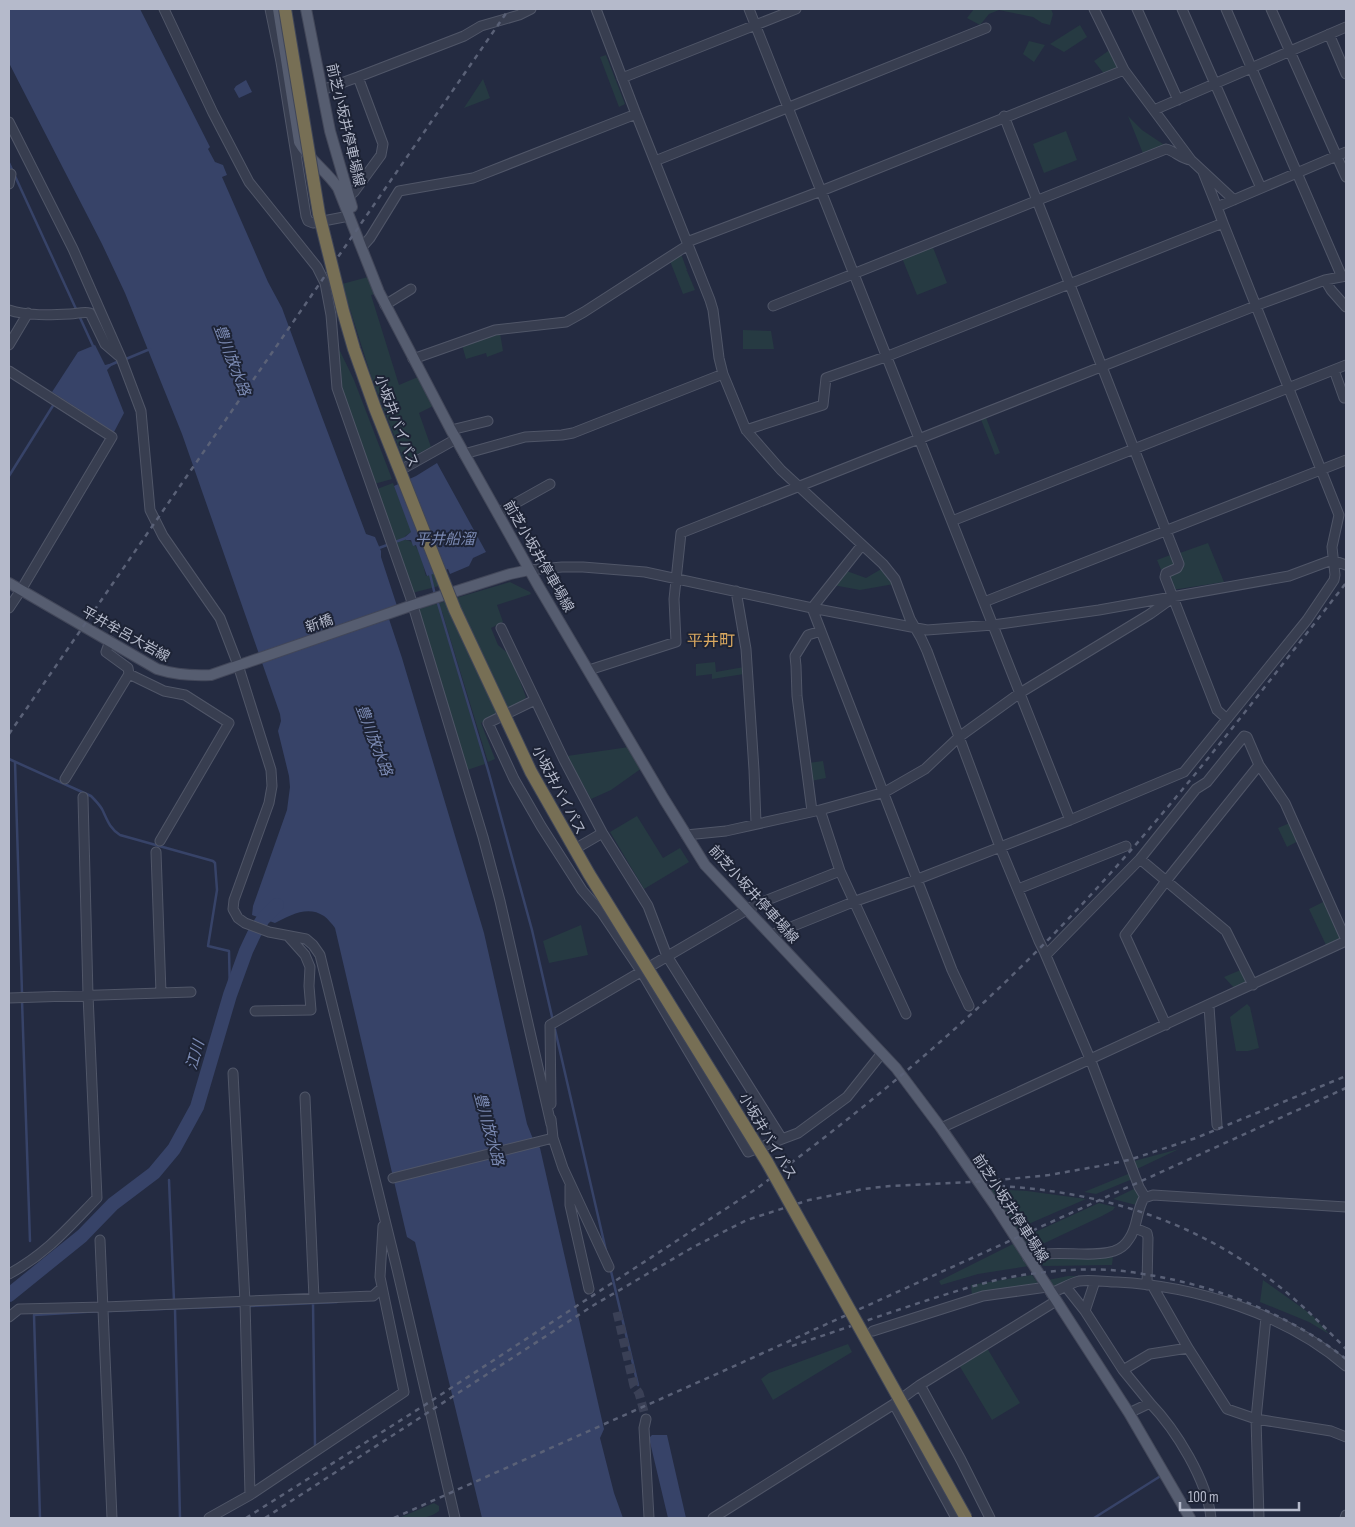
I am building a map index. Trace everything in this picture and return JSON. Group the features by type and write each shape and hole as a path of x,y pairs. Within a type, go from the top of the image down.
{"highway":[{"name":"小坂井バイパス","path":"285,9 319,214 345,318 375,408 455,610 535,780 588,874 767,1162 966,1518"}],"main road":[{"name":"前芝小坂井停車場線","path":"278,9 299,142 305,153 331,178 338,188 385,305 453,435 529,570 686,835 705,865 896,1068 941,1128 996,1207 1129,1413 1190,1518"},
{"name":"前芝小坂井停車場線","path":"306,9 330,131 362,246"},
{"path":"411,606 510,574 529,570"},
{"name":"平井牟呂大岩線","path":"9,584 157,669 174,675 193,676 211,675 238,665"},
{"name":"新橋","path":"238,665 411,606"}],"street":[{"path":"164,9 249,182 317,267 325,283 331,314 337,388 411,606 483,838 500,901 551,1124"},
{"path":"270,9 281,62 306,216 308,221 312,223 349,216"},
{"path":"322,90 464,36 481,26 519,15 531,9"},
{"path":"596,9 713,310 723,374 746,430 781,470 883,564 895,579 915,628 924,644 1000,847 1091,1061 1139,1187 1145,1196"},
{"path":"749,9 888,356 918,439 1070,820"},
{"path":"622,78 796,9"},
{"path":"1105,9 1095,11 1124,70 1191,160 1234,200"},
{"path":"1137,9 1178,100"},
{"path":"1182,9 1217,84 1261,188"},
{"path":"589,670 676,642 674,599 681,533 1255,306 1325,280 1344,276 1226,9"},
{"path":"1271,9 1346,177"},
{"path":"1154,110 1346,27"},
{"path":"655,162 986,28"},
{"path":"1329,34 1346,74"},
{"path":"413,359 495,330 566,322 688,244 1004,116 1124,70"},
{"path":"349,196 381,155 383,144 358,77"},
{"path":"362,246 370,238 399,192 473,178 636,114"},
{"path":"1004,116 1179,566 1165,575 1173,597 1217,710 1227,719"},
{"path":"9,122 72,249 121,358 141,411 150,510 163,536 220,618 238,665 271,770 272,786 269,803 234,900 233,909 238,918 245,923 269,932 306,939 320,955 455,1518"},
{"path":"773,306 1166,150 1171,150 1185,159 1191,160"},
{"path":"1217,207 1346,152"},
{"path":"771,935 1070,820 1184,772 1307,620 1334,580 1335,571 1332,560 1332,547 1339,515 1202,169"},
{"path":"9,184 11,174"},
{"path":"746,430 823,405 826,378 888,356 1223,223"},
{"path":"1325,280 1346,307"},
{"path":"385,305 411,289"},
{"path":"9,310 28,313 90,313 105,344 121,358"},
{"path":"9,344 28,313"},
{"path":"952,521 1346,365"},
{"path":"1334,370 1344,398"},
{"path":"9,371 112,437 9,608"},
{"path":"464,454 524,437 573,433 723,374"},
{"path":"406,467 453,435 488,421"},
{"path":"984,602 1346,460"},
{"path":"498,513 550,484"},
{"path":"812,608 862,545"},
{"path":"529,570 583,567 645,572 676,577 812,608 927,630 993,625 1099,610 1290,576 1332,560 1346,565"},
{"path":"736,590 746,649 756,823"},
{"path":"686,835 726,831 816,811 884,792 925,769 959,737 1020,693 1150,614 1173,597"},
{"path":"812,608 952,970 969,1006"},
{"path":"501,628 534,700 603,834 648,906 667,956 782,1139"},
{"path":"822,631 808,635 796,656 797,696 816,811 853,902 906,1014"},
{"path":"65,779 129,674 128,668 106,652 110,641"},
{"path":"129,674 164,691 185,695 230,723 160,841"},
{"path":"534,700 488,723 514,778 541,826 582,890 602,913 641,971 748,1152 794,1136 847,1097 882,1053"},
{"path":"941,1128 1091,1061 1346,941 1285,803 1259,766 1247,737 1244,736 1207,782 1196,789 1140,859 1046,955"},
{"path":"1166,1025 1125,935 1259,766"},
{"path":"9,1274 44,1252 97,1198 88,995 83,797"},
{"path":"580,846 599,834 603,834"},
{"path":"1018,888 1126,846"},
{"path":"156,852 160,992"},
{"path":"1140,859 1226,931 1253,985"},
{"path":"609,1267 570,1184 551,1138 550,1025 755,905 840,871"},
{"path":"255,1011 312,1010 309,986 310,967 305,955 288,936"},
{"path":"9,998 191,992"},
{"path":"1209,1006 1216,1125"},
{"path":"233,1073 245,1302 250,1495"},
{"path":"305,1097 314,1298"},
{"path":"393,1178 551,1138"},
{"path":"570,1184 570,1205 589,1289"},
{"path":"1145,1196 1158,1195 1346,1207"},
{"path":"1028,1258 1043,1254 1114,1251 1120,1248 1129,1239 1135,1228 1138,1211 1145,1196"},
{"path":"209,1518 250,1495 404,1392 381,1289 383,1216"},
{"path":"1135,1228 1147,1233 1149,1285 1228,1409 1256,1419 1331,1431 1346,1437"},
{"path":"100,1240 112,1518"},
{"path":"713,1518 894,1404 1051,1294 1078,1281 1149,1285 1210,1298 1266,1317 1310,1339 1346,1366"},
{"path":"1085,1311 1095,1281"},
{"path":"1066,1287 1085,1311 1123,1370 1173,1430 1201,1480 1210,1506 1211,1518"},
{"path":"9,1317 19,1309 373,1296 381,1289"},
{"path":"873,1331 983,1296 1051,1294"},
{"path":"1258,1518 1256,1419 1266,1317"},
{"path":"1123,1370 1150,1354 1188,1348"},
{"path":"920,1385 990,1518"},
{"path":"1129,1413 1150,1403"},
{"path":"894,1404 956,1518"},
{"path":"646,1418 644,1428 649,1518"}],"shaded area":[{"path":"974,9 1051,9 1053,14 1050,25 1042,23 1033,17 999,10 989,14 980,25 967,18"},
{"path":"1080,25 1087,37 1064,52 1050,44"},
{"path":"1029,41 1045,45 1034,62 1023,54"},
{"path":"1111,49 1120,68 1105,75 1094,61"},
{"path":"606,55 625,104 619,107 600,57"},
{"path":"483,79 490,98 464,108"},
{"path":"1128,116 1142,130 1169,148 1144,156"},
{"path":"1066,131 1077,160 1044,173 1033,144"},
{"path":"932,245 947,283 917,295 902,258"},
{"path":"681,254 686,271 695,290 683,294 670,261"},
{"path":"368,277 375,294 371,295 399,385 418,377 433,406 419,413 431,447 404,461 372,379 342,284"},
{"path":"334,315 339,349 354,380 392,479 374,484 339,381"},
{"path":"743,330 771,331 774,349 743,349"},
{"path":"500,333 503,351 487,357 486,353 466,359 462,345"},
{"path":"985,415 1000,453 995,455 980,417"},
{"path":"393,483 412,532 405,536 406,540 418,549 426,576 435,573 439,586 412,593 376,491"},
{"path":"1208,543 1224,582 1172,590 1167,576 1179,570 1177,554"},
{"path":"1173,554 1178,566 1162,572 1157,560"},
{"path":"883,568 894,584 860,590 833,585 844,570 866,578"},
{"path":"510,582 531,594 497,605 503,622 491,628 498,645 510,655 526,697 524,700 481,723 495,759 488,762 442,612 440,613 485,764 467,770 418,612 419,609"},
{"path":"715,662 716,672 744,667 744,674 712,679 712,674 696,676 696,664"},
{"path":"629,747 642,768 611,790 591,799 567,756"},
{"path":"823,761 826,778 811,781 808,763"},
{"path":"637,816 663,858 680,848 689,862 644,889 610,832"},
{"path":"1292,822 1300,840 1287,847 1278,828"},
{"path":"1327,900 1344,939 1327,947 1309,909"},
{"path":"581,925 588,955 549,963 543,941"},
{"path":"1243,969 1250,983 1236,990 1224,977"},
{"path":"1247,1004 1250,1007 1259,1048 1248,1051 1236,1051 1230,1017"},
{"path":"1179,1149 1137,1169 1134,1161"},
{"path":"1133,1172 1135,1178 1096,1194 1084,1192"},
{"path":"1138,1187 1140,1193 1136,1205 1113,1199"},
{"path":"992,1189 1027,1191 1086,1199 1017,1229 991,1192"},
{"path":"1099,1203 1115,1207 1102,1216 1032,1249 1028,1247 1022,1238"},
{"path":"1015,1243 1029,1266 978,1274 941,1285 939,1281"},
{"path":"1113,1256 1112,1265 1045,1266 1041,1265 1038,1260"},
{"path":"1032,1275 1039,1284 972,1296 971,1285"},
{"path":"1068,1276 1119,1277 1145,1280 1092,1279 1053,1289 1048,1280"},
{"path":"1263,1280 1312,1315 1329,1334 1309,1322 1260,1302"},
{"path":"848,1344 852,1352 773,1400 761,1379 769,1373"},
{"path":"987,1348 1020,1403 992,1420 959,1365"},
{"path":"434,1503 439,1506 439,1511 435,1514 420,1518 399,1518"}],"water":[{"name":"豊川放水路","path":"9,9 140,9 210,147 208,149 215,162 223,165 227,175 222,177 268,282 282,308 366,534 375,537 381,551 381,557 397,606 386,610 484,933 527,1124 533,1139 540,1148 604,1429 600,1438 614,1493 623,1518 482,1518 415,1242 407,1237 335,928 324,916 312,911 299,912 275,923 252,915 253,906 287,810 290,787 278,731 281,721 280,714 182,434 125,293 102,244 9,63"},
{"path":"246,80 252,92 239,98 234,89"},
{"path":"95,345 105,365 110,364 111,366 107,370 124,413 114,432 52,392 78,352"},
{"name":"平井船溜","path":"437,463 486,552 473,558 469,566 450,574 448,569 427,576 416,545 413,546 411,540 406,540 405,537 411,532 394,486 416,476"},
{"path":"652,1435 667,1435 686,1518 668,1518 649,1438"}],"waterway":[{"path":"9,163 93,346"},
{"path":"126,359 150,349"},
{"path":"108,366 117,362"},
{"path":"9,476 54,404"},
{"path":"379,548 406,538"},
{"path":"430,574 435,595"},
{"path":"437,600 488,770 532,930 607,1255"},
{"path":"9,759 91,796 101,807 111,826 120,835 215,863 217,890 208,946 229,951 230,995"},
{"path":"15,762 22,993"},
{"name":"江川","path":"9,1295 82,1236 113,1204 154,1173 174,1149 197,1107 230,995 246,951 263,919 277,905"},
{"path":"22,1000 30,1241"},
{"path":"169,1180 174,1301"},
{"path":"610,1267 638,1385"},
{"path":"250,1306 337,1302"},
{"path":"313,1303 315,1446"},
{"path":"107,1311 241,1306"},
{"path":"175,1309 180,1518"},
{"path":"40,1518 34,1315 101,1311"},
{"path":"1094,1518 1159,1477"}],"tunnel":[{"path":"617,1312 634,1386 639,1393 646,1419"}],"railway":[{"path":"9,734 509,9"},
{"path":"246,1518 428,1403 756,1189 904,1073 1009,979 1123,859 1199,769 1346,583"},
{"path":"265,1518 594,1305 695,1246 747,1220 809,1200 863,1189 1049,1175 1129,1160 1196,1138 1346,1076"},
{"path":"394,1518 730,1368 1346,1088"},
{"path":"1000,1186 1064,1193 1095,1199 1126,1207 1185,1229 1242,1260 1270,1279 1346,1349"},
{"path":"792,1346 991,1281 1044,1272 1101,1270 1129,1272 1170,1279 1224,1294 1276,1315 1324,1343 1346,1359"}],"district":[{"name":"平井町","path":"711,640"}]}
